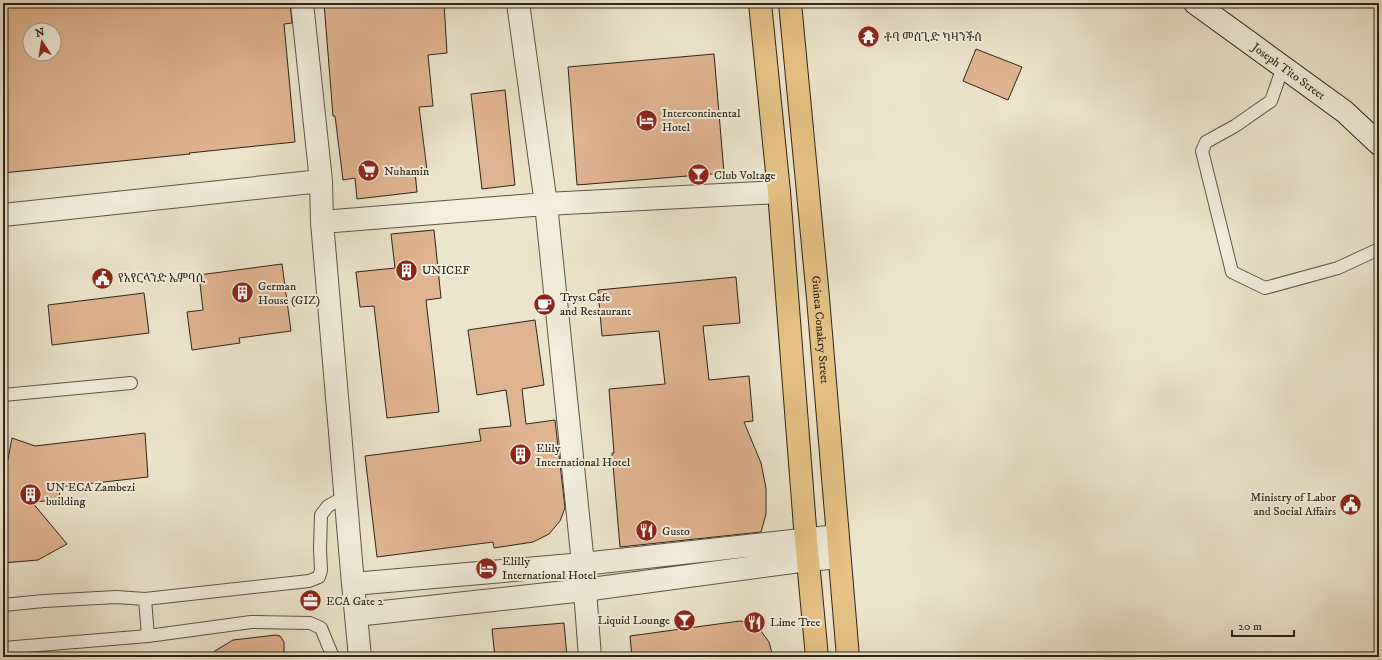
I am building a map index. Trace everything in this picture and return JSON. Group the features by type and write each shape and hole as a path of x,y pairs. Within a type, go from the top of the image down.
{"main road":[{"path":"760,3 779,192 807,550 817,657"},
{"name":"Guinea Conakry Street","path":"790,3 818,298 848,657"},
{"path":"788,302 818,298"}],"street":[{"path":"302,3 321,181 322,222 360,657"},
{"path":"518,3 546,204 584,564 584,590 590,657"},
{"name":"Joseph Tito Street","path":"1195,3 1310,85 1345,112 1379,144"},
{"path":"3,215 321,181"},
{"path":"322,222 546,204 779,192"},
{"path":"356,615 584,590 807,550 837,536"},
{"path":"353,584 584,564 807,550 839,558"}],"lane":[{"path":"1283,67 1271,101 1235,126 1206,142 1202,151 1232,272 1265,288 1338,268 1379,248"},
{"path":"3,395 131,383"},
{"path":"3,605 116,597 145,599 309,581 319,577 321,515 328,506 346,496"},
{"path":"145,599 148,636"},
{"path":"3,648 148,636 251,622 310,623 321,628 333,657"}],"building":[{"path":"3,3 290,3 292,23 284,24 295,142 189,153 190,154 3,173"},
{"path":"324,3 444,3 447,53 428,55 433,106 419,107 427,170 415,172 417,192 357,199 355,178 343,180 335,116 333,116"},
{"path":"976,49 1022,67 1008,100 963,81"},
{"name":"Intercontinental Hotel","path":"714,54 724,173 577,185 568,67"},
{"path":"505,90 515,185 482,189 471,94"},
{"path":"434,230 441,298 426,300 439,412 387,418 374,306 360,307 356,272 395,268 391,234"},
{"name":"German House (GIZ)","path":"282,264 291,331 239,338 240,343 192,350 187,312 203,310 199,275"},
{"path":"736,277 740,323 703,326 709,380 749,376 753,421 744,422 761,463 766,488 766,514 761,532 620,547 612,453 614,453 609,389 665,384 659,331 602,336 598,290"},
{"path":"144,293 149,333 52,345 48,305"},
{"path":"535,320 544,385 522,389 526,424 555,420 565,508 560,521 549,534 533,542 494,548 493,542 377,557 365,456 481,441 479,429 511,426 506,390 477,395 468,330"},
{"name":"UN ECA Zambezi building","path":"145,433 148,477 60,487 59,500 32,502 67,544 38,560 3,563 3,485 12,438 35,446"},
{"path":"740,621 752,623 761,631 769,642 773,657 632,657 630,636"},
{"path":"564,623 567,657 495,657 492,629"},
{"path":"276,635 280,636 284,642 284,657 205,657 233,640"}],"place":[{"name":"ቶባ መስጊድ ካዛንችስ","path":"869,37"},
{"name":"Intercontinental Hotel","path":"646,120"},
{"name":"Nuhamin","path":"369,171"},
{"name":"Club Voltage","path":"699,175"},
{"name":"UNICEF","path":"407,270"},
{"name":"የአየርላንድ ኤምባሲ","path":"103,278"},
{"name":"German House (GIZ)","path":"243,293"},
{"name":"Tryst Cafe and Restaurant","path":"545,304"},
{"name":"Elily International Hotel","path":"521,455"},
{"name":"UN ECA Zambezi building","path":"31,494"},
{"name":"Ministry of Labor and Social Affairs","path":"1351,504"},
{"name":"Gusto","path":"646,531"},
{"name":"Elilly International Hotel","path":"487,568"},
{"name":"ECA Gate 2","path":"310,601"},
{"name":"Liquid Lounge","path":"685,620"},
{"name":"Lime Tree","path":"755,622"}]}
